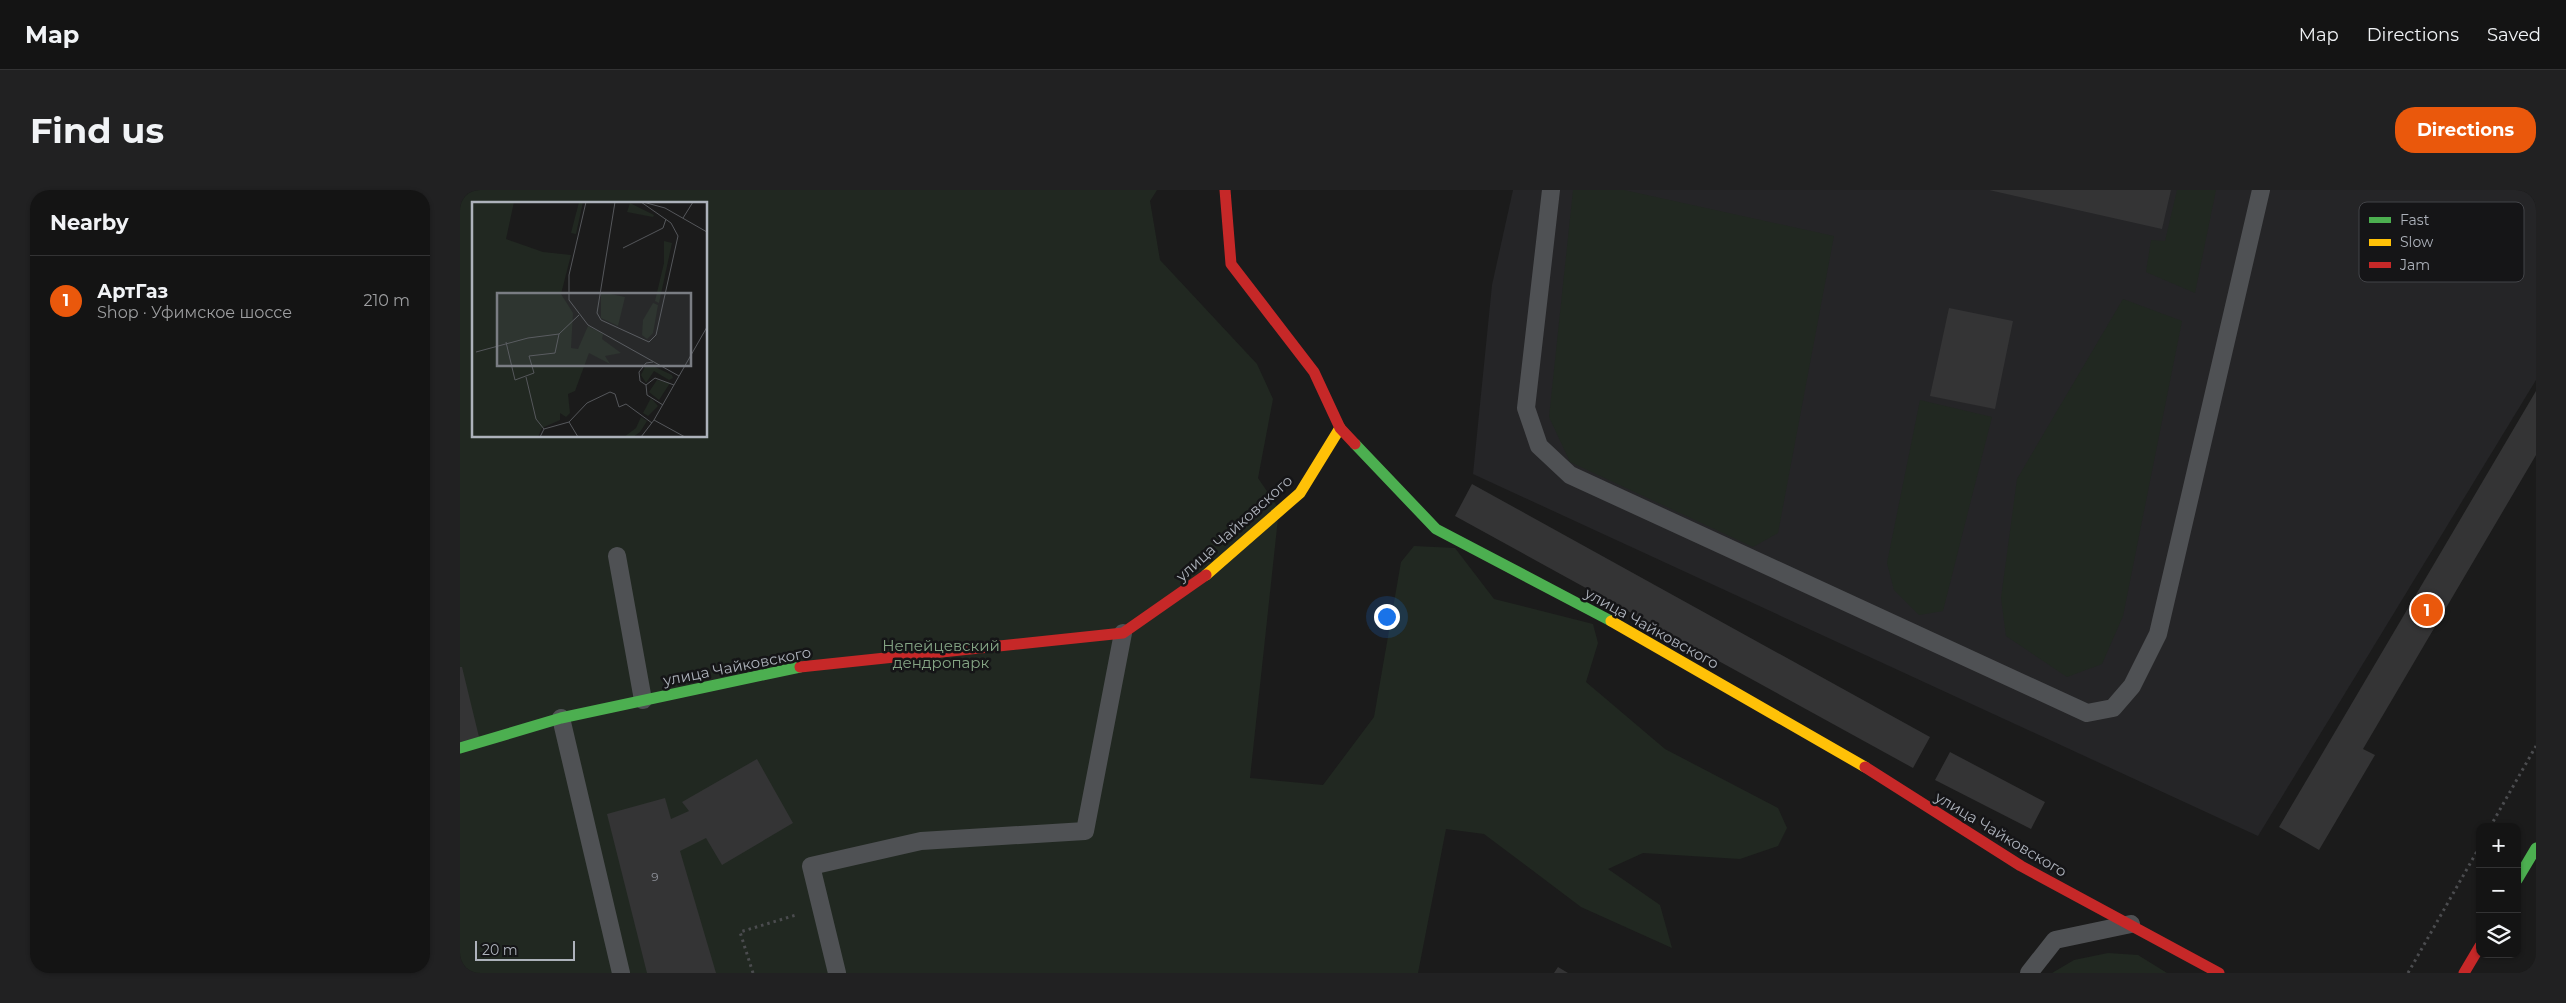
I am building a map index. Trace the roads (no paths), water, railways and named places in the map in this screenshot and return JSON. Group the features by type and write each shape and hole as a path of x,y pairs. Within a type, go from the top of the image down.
{"street":[{"path":"1225,190 1231,264 1314,372 1340,428"},
{"name":"улица Чайковского","path":"460,748 561,718 790,668 1123,633 1199,582 1300,493 1340,428 1436,529 1628,630 1840,751 2021,866 2131,924 2218,973"},
{"path":"2521,873 2536,848"},
{"path":"2464,973 2476,953"}],"lane":[{"path":"1552,190 1526,408 1540,446 1570,475 2087,713 2113,708 2132,686 2158,634 2261,190"},
{"path":"617,556 643,700"},
{"path":"837,973 811,866 921,841 1085,830 1123,633"},
{"path":"561,718 620,973"},
{"path":"2029,973 2055,940 2131,924"}],"place":[{"name":"АртГаз","path":"2427,610"}],"park label":[{"name":"Непейцевский дендропарк","path":"941,654"}]}
